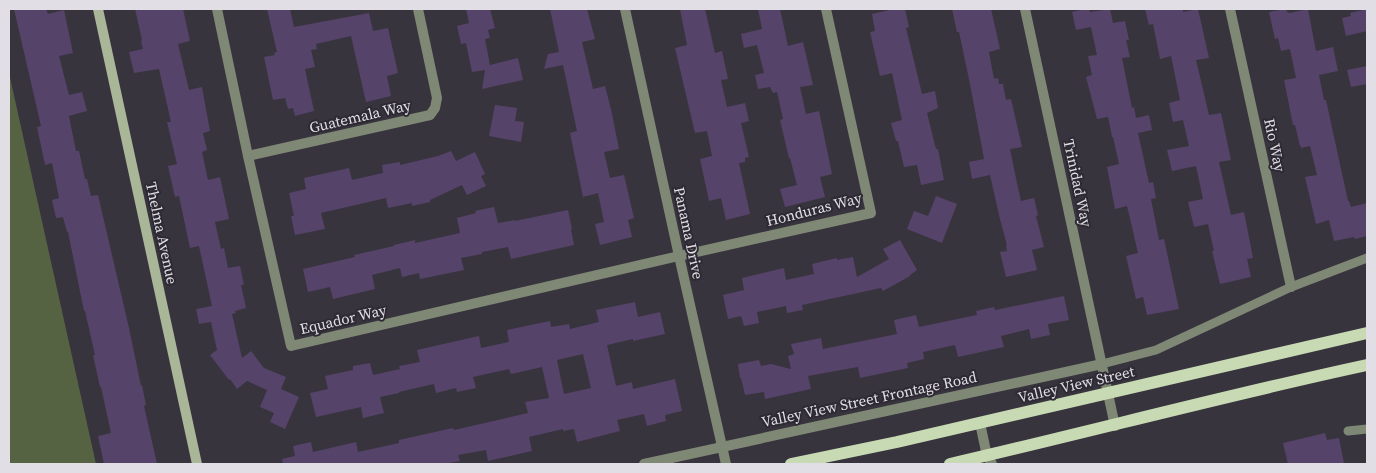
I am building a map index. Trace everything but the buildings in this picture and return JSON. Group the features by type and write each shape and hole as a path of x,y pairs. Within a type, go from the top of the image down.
{"main road":[{"name":"Valley View Street","path":"791,464 897,442 1367,333"},
{"path":"950,464 990,460 1195,405 1367,365"}],"street":[{"name":"Thelma Avenue","path":"98,9 197,464"},
{"name":"Equador Way","path":"216,9 291,346 679,256"},
{"name":"Guatemala Way","path":"248,156 430,115 435,108 438,98 418,9"},
{"name":"Panama Drive","path":"624,9 726,464"},
{"name":"Honduras Way","path":"679,256 872,213 826,9"},
{"name":"Trinidad Way","path":"1025,9 1115,426"},
{"name":"Rio Way","path":"1230,9 1291,287"},
{"name":"Valley View Street Frontage Road","path":"644,464 1102,364"},
{"path":"980,423 990,460"}],"lane":[{"name":"Valley View Street","path":"1102,364 1156,350 1291,287 1367,258"},
{"path":"1348,431 1367,429"}],"green space":[{"path":"9,73 96,464 9,464"}]}
